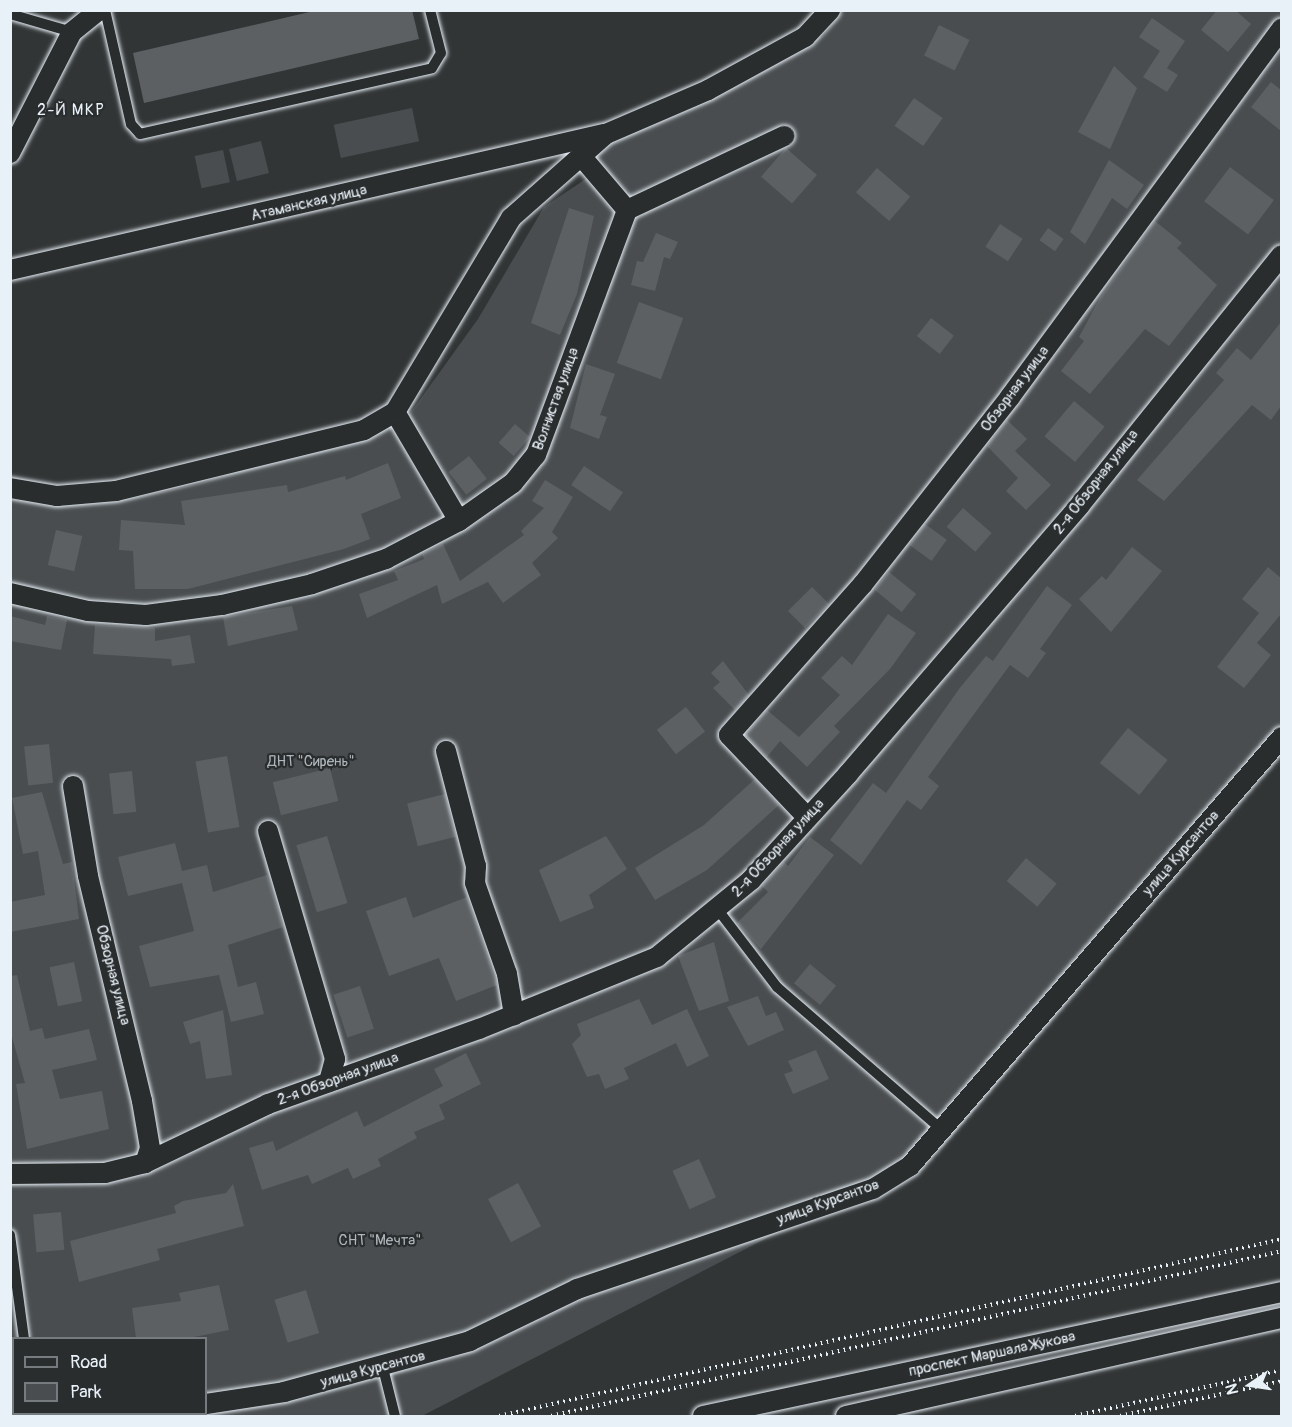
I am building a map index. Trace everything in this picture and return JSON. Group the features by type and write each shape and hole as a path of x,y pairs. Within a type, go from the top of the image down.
{"street":[{"path":"10,153 72,32 99,10"},
{"path":"10,488 57,496 117,491 364,430 395,412 511,218 606,134 708,90 796,42 830,10"},
{"name":"Обзорная улица","path":"807,817 729,735 863,584 1002,407 1280,32"},
{"name":"Атаманская улица","path":"10,270 606,134"},
{"path":"581,156 627,210 784,136"},
{"name":"Волнистая улица","path":"10,593 88,611 146,615 222,605 312,584 386,559 459,521 513,483 536,455 627,210"},
{"name":"2-я Обзорная улица","path":"10,1174 105,1173 145,1163 268,1104 514,1015 657,957 718,910 807,817 1080,505 1281,255"},
{"path":"395,412 459,521"},
{"name":"улица Курсантов","path":"207,1404 383,1368 470,1341 577,1289 873,1189 910,1166 1281,737"},
{"path":"446,751 476,866 475,883 507,974 514,1015"},
{"name":"Обзорная улица","path":"73,786 88,876 142,1101 150,1148 145,1163"},
{"path":"268,831 335,1059 329,1082"},
{"name":"проспект Маршала Жукова","path":"703,1416 1281,1292"},
{"name":"проспект Маршала Жукова","path":"846,1416 1281,1318"}],"lane":[{"path":"105,10 131,124 140,134 432,68 441,53 430,10"},
{"path":"10,14 72,32"},
{"path":"718,910 777,987 942,1130"},
{"path":"10,1235 24,1337"},
{"path":"383,1368 394,1416"}],"path":[{"path":"500,1416 1281,1239"},
{"path":"551,1416 1281,1251"},
{"path":"1075,1416 1281,1370"},
{"path":"1120,1416 1281,1381"}],"green space":[{"name":"ДНТ \"Сирень\"","path":"843,11 1281,11 1281,751 943,1147 422,1416 11,1416 11,500 115,502 198,484 406,419 478,319 544,207 596,172 594,146 823,36"},
{"path":"412,108 419,141 341,158 334,125"},
{"path":"261,141 269,173 237,181 229,149"},
{"path":"223,150 230,182 201,188 195,156"}],"building":[{"path":"318,10 412,10 419,39 144,103 133,53"},
{"path":"1217,10 1235,10 1251,24 1228,52 1201,30"},
{"path":"1152,18 1185,41 1167,68 1178,75 1167,92 1143,77 1160,51 1139,37"},
{"path":"939,25 970,40 955,70 924,56"},
{"path":"1114,66 1137,88 1110,149 1078,132"},
{"path":"1271,82 1281,90 1281,131 1251,107"},
{"path":"914,98 943,118 923,146 894,126"},
{"path":"786,148 817,175 792,204 761,177"},
{"path":"1109,160 1144,185 1127,209 1112,198 1085,244 1070,232"},
{"path":"1230,167 1274,200 1248,234 1204,201"},
{"path":"877,168 910,197 889,221 856,192"},
{"path":"569,208 594,216 577,294 560,335 531,323"},
{"path":"1155,221 1182,243 1177,248 1217,285 1169,346 1145,329 1090,394 1061,371 1084,341 1079,337 1100,298"},
{"path":"1000,224 1023,239 1008,261 985,247"},
{"path":"1048,228 1064,239 1055,251 1039,240"},
{"path":"656,233 678,242 670,259 664,257 655,291 631,285 637,261 643,262"},
{"path":"639,302 683,318 661,379 617,363"},
{"path":"931,318 954,336 940,354 917,336"},
{"path":"1281,322 1281,406 1271,420 1252,405 1164,501 1137,480 1224,380 1216,373 1237,348 1251,360"},
{"path":"586,364 615,374 600,415 607,417 599,439 570,428"},
{"path":"1074,401 1105,427 1075,462 1044,436"},
{"path":"1007,420 1027,439 1015,451 1051,485 1026,510 1006,491 1018,478 987,446"},
{"path":"515,424 530,437 514,456 499,443"},
{"path":"469,456 487,479 466,495 449,472"},
{"path":"388,463 401,498 361,514 370,539 344,549 188,589 135,589 133,551 119,550 121,520 185,525 181,501 287,485 288,492 345,476 346,480"},
{"path":"584,466 623,492 610,511 571,485"},
{"path":"545,480 573,497 552,532 558,538 532,563 541,575 503,603 488,582 442,604 437,585 367,618 359,594 398,580 394,571 424,559 422,554 443,544 460,581 524,535 521,531 544,508 532,501"},
{"path":"963,508 992,533 975,552 947,527"},
{"path":"925,524 947,540 932,561 910,545"},
{"path":"56,530 82,536 74,571 48,565"},
{"path":"1132,547 1162,571 1111,632 1079,599 1102,576 1106,580"},
{"path":"1268,567 1281,578 1281,614 1257,643 1271,655 1244,688 1217,667 1259,613 1242,599"},
{"path":"889,572 916,594 902,612 875,590"},
{"path":"1047,586 1072,605 1040,649 1046,653 1028,678 1010,665 928,777 939,786 921,810 907,800 861,865 830,840 873,783 886,793 959,689 986,656 993,661"},
{"path":"812,587 829,604 805,628 788,611"},
{"path":"292,606 298,630 228,646 223,617"},
{"path":"888,614 916,633 890,669 834,726 840,732 807,767 780,741 767,757 745,735 767,710 799,737 840,695 821,678 842,656 852,665"},
{"path":"10,616 45,625 47,616 67,620 61,650 10,641"},
{"path":"95,625 155,628 155,641 190,635 195,663 172,666 171,659 93,654"},
{"path":"723,661 749,695 735,710 713,688 720,682 711,673"},
{"path":"686,707 705,731 676,754 657,730"},
{"path":"1128,728 1168,760 1139,795 1100,763"},
{"path":"49,744 53,783 28,785 24,747"},
{"path":"227,756 240,827 208,832 195,762"},
{"path":"330,768 338,801 281,815 273,782"},
{"path":"132,771 136,812 113,814 109,773"},
{"path":"755,779 779,805 707,870 655,900 635,868 704,825"},
{"path":"42,792 63,864 72,862 79,919 10,932 10,902 45,895 38,851 23,854 12,798"},
{"path":"445,794 456,837 418,846 407,803"},
{"path":"327,836 347,903 317,912 296,845"},
{"path":"606,836 627,869 589,895 594,908 560,922 539,870"},
{"path":"810,837 834,855 761,949 737,923 768,892 762,886 784,862 788,866"},
{"path":"175,843 182,871 207,865 213,892 267,875 283,927 228,945 238,987 256,982 264,1014 231,1022 219,975 150,987 139,946 194,931 182,883 128,896 118,857"},
{"path":"1026,858 1057,884 1037,907 1007,881"},
{"path":"406,897 413,918 467,897 497,985 456,1001 439,958 389,976 366,911"},
{"path":"714,942 729,1001 699,1011 678,956"},
{"path":"74,962 82,1001 58,1006 50,967"},
{"path":"810,964 836,986 820,1005 794,983"},
{"path":"17,975 30,1031 42,1028 45,1039 89,1029 97,1060 52,1070 60,1099 102,1091 109,1129 27,1149 16,1084 25,1083 10,1030 10,976"},
{"path":"360,986 374,1029 347,1037 333,995"},
{"path":"758,996 766,1016 776,1012 784,1030 748,1046 727,1007"},
{"path":"639,999 652,1025 687,1009 709,1056 687,1067 676,1043 624,1068 629,1079 605,1089 599,1074 587,1077 572,1044 581,1035 577,1024"},
{"path":"223,1010 232,1075 206,1079 200,1041 190,1044 183,1022"},
{"path":"816,1050 829,1079 793,1094 784,1074 793,1071 788,1061"},
{"path":"466,1053 481,1084 439,1105 445,1119 414,1132 417,1138 378,1159 381,1166 353,1179 348,1168 312,1184 308,1175 262,1190 249,1148 273,1141 276,1151 357,1111 364,1127 443,1086 434,1069"},
{"path":"699,1159 716,1197 690,1209 673,1171"},
{"path":"518,1183 541,1226 511,1242 488,1199"},
{"path":"233,1184 244,1226 157,1249 160,1260 79,1282 70,1241 176,1213 174,1206 183,1201 226,1193"},
{"path":"61,1212 64,1250 36,1252 33,1214"},
{"path":"219,1285 229,1330 194,1337 136,1337 132,1308 181,1301 179,1293"},
{"path":"306,1290 319,1333 288,1343 274,1300"}],"district":[{"name":"2-Й МКР","path":"71,110"}],"park label":[{"name":"СНТ \"Мечта\"","path":"380,1241"}]}
